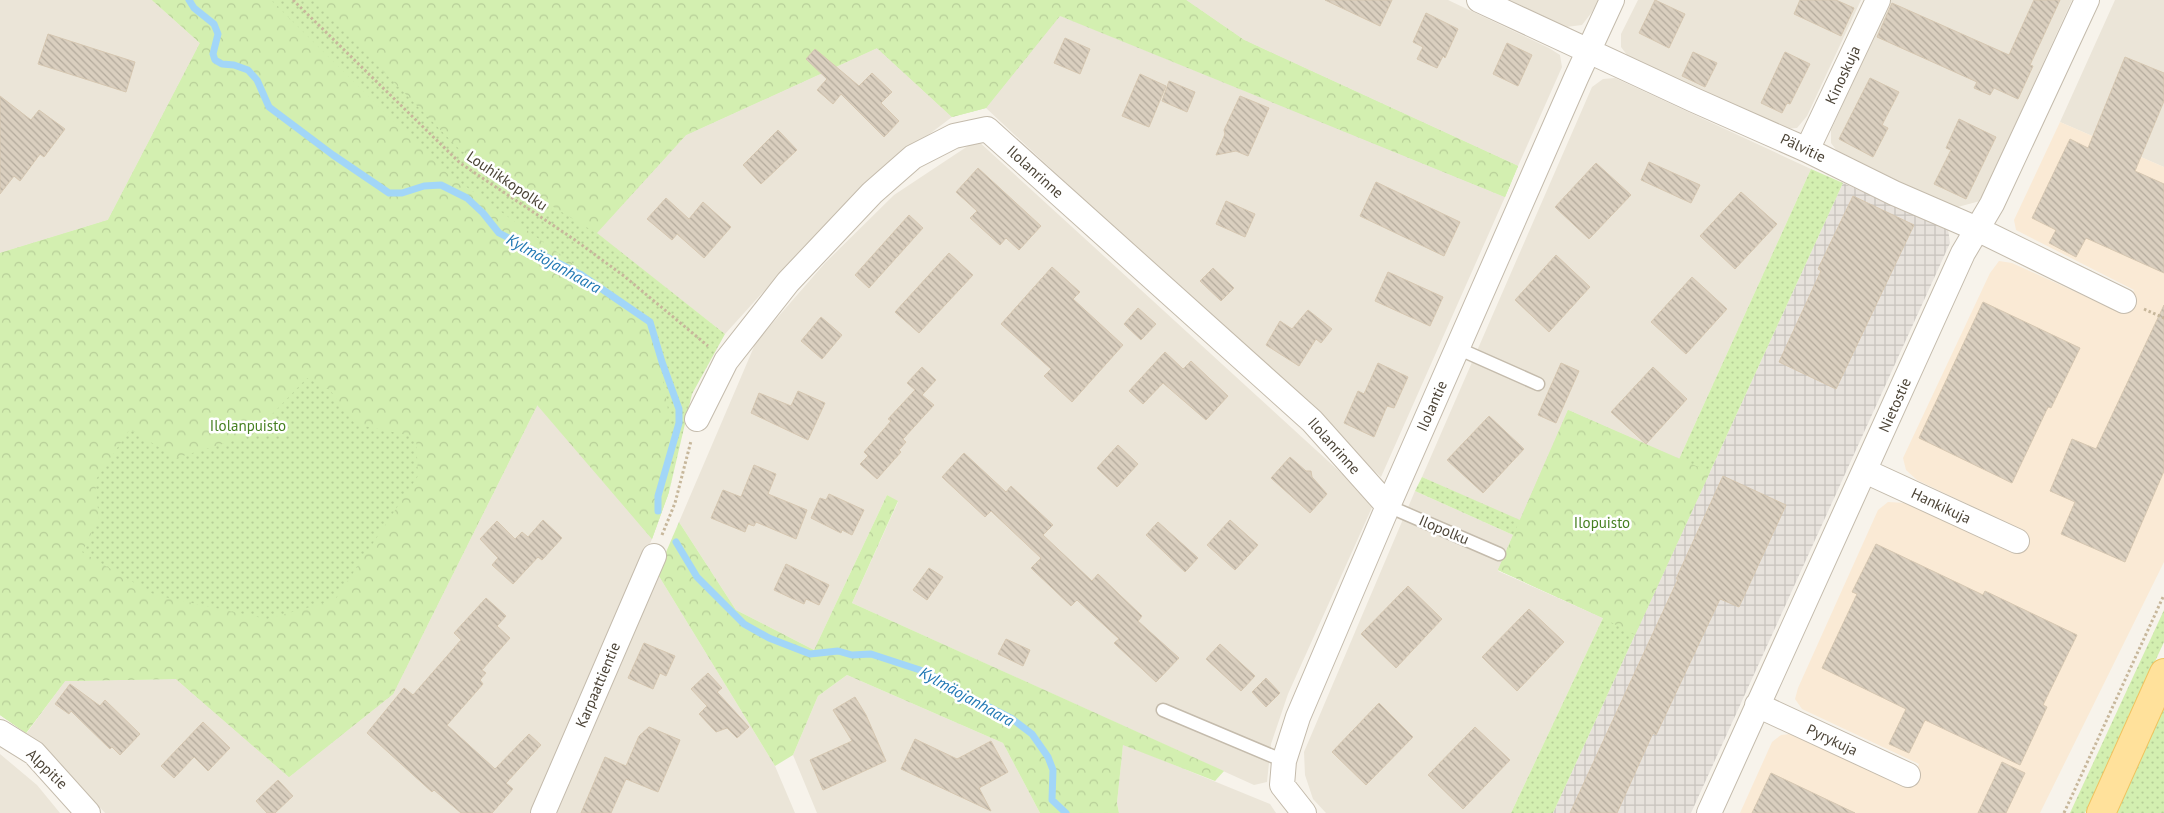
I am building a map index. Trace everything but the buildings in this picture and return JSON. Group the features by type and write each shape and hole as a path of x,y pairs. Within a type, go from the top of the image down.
{"main road":[{"path":"2100,813 2164,673"}],"street":[{"name":"Pälvitie","path":"1479,0 1807,150 2124,301"},
{"name":"Ilolantie","path":"1304,813 1282,785 1284,761 1298,717 1457,348 1612,0"},
{"name":"Kinoskuja","path":"1807,150 1878,0"},
{"name":"Nietostie","path":"1709,813 1963,253 1992,204 2087,0"},
{"name":"Ilolanrinne","path":"697,419 726,361 788,282 878,187 914,156 954,136 987,129 1312,420 1388,506"},
{"name":"Hankikuja","path":"1865,471 2017,541"},
{"name":"Karpaattientie","path":"543,813 654,556"},
{"name":"Pyrykuja","path":"1757,705 1908,774"},
{"name":"Alppitie","path":"0,732 34,753 88,813"}],"lane":[{"path":"1457,348 1538,384"},
{"name":"Ilopolku","path":"1388,506 1499,554"},
{"path":"1163,710 1284,761"}],"path":[{"name":"Louhikkopolku","path":"293,0 460,163 575,240 610,266 726,361"},
{"path":"654,556 675,503 697,419"},
{"path":"2064,813 2164,595"}],"shaded area":[{"path":"0,0 152,0 200,43 108,220 0,253"},
{"path":"1186,0 1448,0 1549,48 1560,55 1562,67 1518,166 1244,40"},
{"path":"1510,0 1598,0 1582,25 1566,27"},
{"path":"1638,0 1861,0 1807,116 1797,128 1784,129 1627,55 1621,47 1621,34"},
{"path":"1890,0 2072,0 1980,201 1954,208 1840,155 1831,143 1831,130"},
{"path":"2115,0 2164,0 2164,167 2060,122"},
{"path":"1059,15 1505,197 1381,477 986,108"},
{"path":"877,48 952,117 887,166 803,248 725,334 596,233 686,135"},
{"path":"1615,78 1811,169 1679,459 1568,410 1520,521 1422,477 1592,87 1603,79"},
{"path":"2060,122 2164,167 2164,562 2040,813 1740,813 1772,742 1781,735 1790,734 1911,788 1919,764 1802,709 1795,699 1798,688 1878,510 1888,502 1906,503 2015,554 2026,532 1917,480 1906,470 1903,458 1990,273 1999,261 2012,263 2124,314 2134,290 2016,230 2014,220"},
{"path":"977,140 1374,503 1288,694 1271,744 1267,782 1254,785 852,603 898,502 887,495 814,650 736,610 679,522 756,342 825,263 894,195"},
{"path":"1843,183 1948,229 1950,243 1691,813 1553,813"},
{"path":"538,404 652,539 532,813 105,813 46,748 26,734 65,681 176,679 289,777 393,694"},
{"path":"1415,491 1513,535 1498,571 1603,618 1511,813 1326,813 1313,799 1305,775 1304,752"},
{"path":"657,573 775,766 795,813 557,813"},
{"path":"847,675 1003,743 1040,813 817,813 793,755 818,696"},
{"path":"1123,744 1270,804 1276,813 1119,813 1117,803"},
{"path":"0,754 37,785 60,813 0,813"}],"green space":[{"name":"Ilolanpuisto","path":"152,0 1186,0 1244,40 1518,166 1505,197 1060,16 986,108 952,117 877,48 686,135 597,233 725,334 692,394 669,492 652,539 538,404 393,694 289,777 176,679 65,681 26,733 0,715 0,253 108,220 200,43"},
{"path":"152,0 271,0 443,170 653,321 669,416 669,492 652,539 537,405 393,694 289,777 176,679 65,681 26,733 0,715 0,253 108,220 200,43","holes":["307,378 330,390 355,424 416,437 418,476 335,600 267,619 155,595 82,552 99,518 95,481 130,429 176,458 252,435"]},
{"path":"314,0 1186,0 1244,40 1518,166 1505,197 1060,15 986,108 952,117 877,48 686,135 596,233 460,150"},
{"name":"Ilopuisto","path":"1811,169 1843,183 1553,813 1511,813 1603,618 1498,570 1513,535 1415,491 1422,477 1520,520 1568,410 1679,459"},
{"path":"1568,410 1710,472 1635,635 1603,618 1498,570"},
{"path":"887,495 898,501 852,603 1224,771 1215,781 1123,745 1117,803 1119,813 1040,813 1003,743 847,675 818,696 793,755 775,766 657,573 679,522 736,610 814,650"},
{"path":"2164,610 2164,642 2085,813 2070,813"},
{"path":"2164,708 2164,813 2115,813"}],"waterway":[{"name":"Kylmäojanhaara","path":"189,0 194,8 214,24 218,34 213,54 215,60 222,64 234,65 248,70 257,80 269,107 333,155 389,193 402,193 424,186 441,185 467,198 483,213 499,233 580,274 650,322 679,409 679,423 658,496 658,511"},
{"name":"Kylmäojanhaara","path":"676,542 697,577 744,624 769,638 810,654 838,651 852,655 871,654 926,672 1011,718 1032,734 1048,757 1053,770 1052,800 1066,813"}]}
